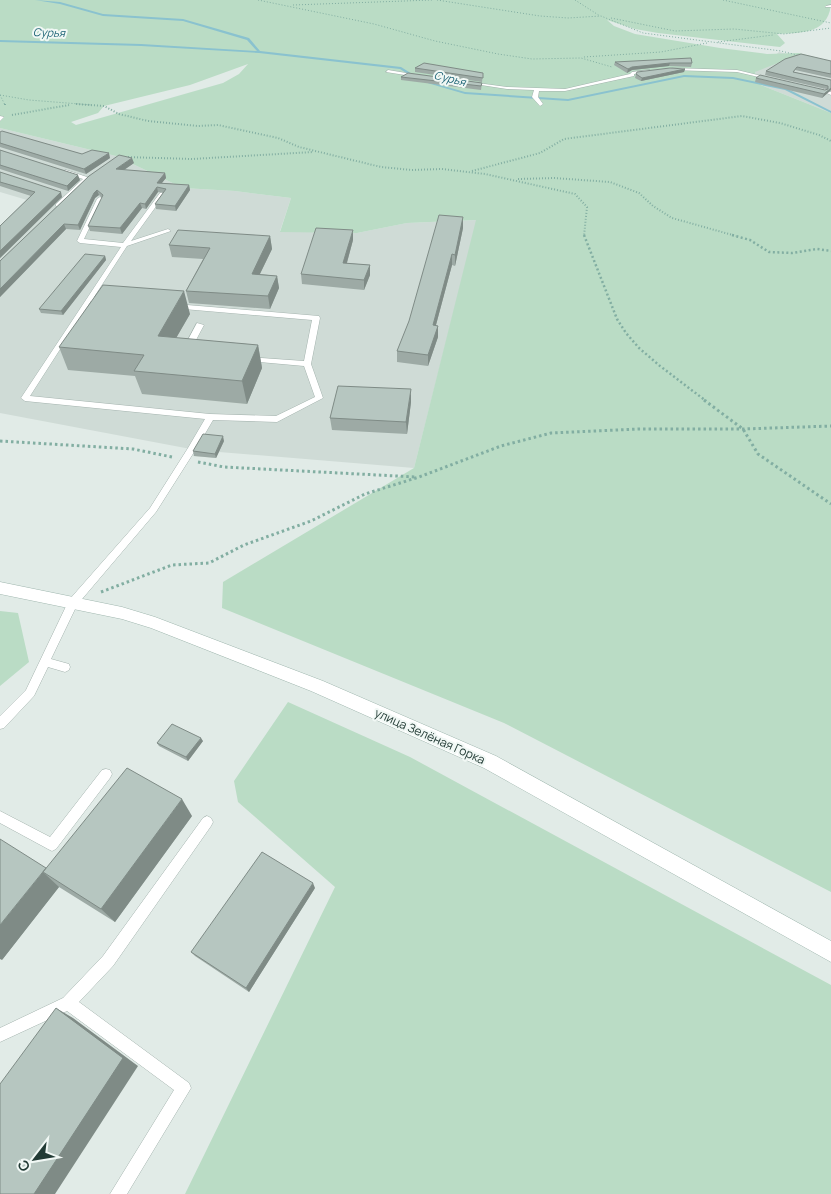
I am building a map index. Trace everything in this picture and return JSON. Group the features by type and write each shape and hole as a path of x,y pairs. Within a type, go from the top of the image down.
{"street":[{"name":"улица Зелёная Горка","path":"0,588 122,613 155,623 317,686 490,762 831,952"}],"lane":[{"path":"669,69 737,71 776,80"},
{"path":"462,81 565,90 632,75 632,73 660,70"},
{"path":"388,71 425,76"},
{"path":"824,91 831,85"},
{"path":"537,89 535,96 540,104"},
{"path":"814,89 831,94"},
{"path":"61,170 87,178"},
{"path":"55,209 93,174"},
{"path":"60,192 69,195"},
{"path":"162,194 124,245 25,398 210,417 277,419 319,398 307,364 316,318 168,306"},
{"path":"100,199 80,241 124,245 168,231"},
{"path":"89,299 118,302"},
{"path":"194,354 185,353 200,325"},
{"path":"241,358 307,364"},
{"path":"0,724 30,693 73,603 153,510 210,417"},
{"path":"45,662 65,667"},
{"path":"0,817 52,845 106,774"},
{"path":"0,1035 68,1003 108,961 207,822"},
{"path":"68,1003 184,1088 118,1194"}],"path":[{"path":"258,0 498,54 532,59 581,58 661,52 710,43 831,28"},
{"path":"289,6 432,0"},
{"path":"437,0 540,16 568,18 600,16 675,31 734,29 784,34"},
{"path":"576,0 600,16 643,33 781,51 810,58"},
{"path":"723,0 831,23"},
{"path":"581,58 614,68"},
{"path":"0,95 104,106 120,114 148,121 198,126 218,125 278,138 316,152 381,167 469,172 513,179 575,194 587,207 584,237 595,260 617,319 626,334 639,348 680,382 743,429 758,454 831,504"},
{"path":"1,118 77,104"},
{"path":"469,172 540,153 564,140 742,116 780,123 819,135 831,141"},
{"path":"125,157 192,159 316,152"},
{"path":"513,179 554,178 610,182 640,193 653,206 672,218 750,240 768,252 817,249 831,252"},
{"path":"73,603 172,565 209,562 244,545 311,521 365,494 419,477 501,446 551,433 640,429 743,429 831,426"},
{"path":"0,441 133,449 224,467 419,477"}],"shaded area":[{"path":"779,52 831,63 831,113 761,85 755,72"},
{"path":"0,128 116,156 183,188 235,191 291,198 280,231 357,233 407,223 477,220 414,468 219,452 216,458 193,456 196,450 0,413 0,226 27,200 0,192"}],"green space":[{"path":"0,0 831,0 830,11 821,25 806,32 777,34 785,43 780,47 658,33 635,29 607,20 614,26 635,34 767,54 799,53 829,61 783,61 755,72 761,85 831,113 831,892 504,723 222,608 223,582 414,468 476,220 407,223 357,233 280,232 291,198 235,191 183,188 116,156 0,128","holes":["248,64 239,74 223,83 76,125 71,122 98,113 104,106 190,85"]},
{"path":"0,611 18,613 29,662 0,686"},
{"path":"288,702 410,757 831,985 831,1194 185,1194 335,887 238,802 234,781"}],"building":[{"path":"801,54 831,61 831,74 797,67 793,72 831,80 831,88 824,94 756,78 760,75 825,90 828,89 828,86 766,71 785,59"},
{"path":"691,58 692,63 670,63 628,69 615,62"},
{"path":"424,63 483,73 483,78 415,68"},
{"path":"670,68 685,69 642,78 636,74 637,72"},
{"path":"408,73 482,83 481,86 401,77"},
{"path":"0,132 82,154 92,150 109,153 84,169 0,143"},
{"path":"0,150 78,175 67,186 0,165"},
{"path":"119,155 132,158 116,169 165,173 157,183 189,185 175,206 155,204 166,189 157,187 145,204 140,203 120,228 88,226 103,195 97,190 78,225 64,224 0,289 0,261 89,176"},
{"path":"0,172 61,192 0,251 0,226 35,192 0,182"},
{"path":"439,215 463,217 455,255 452,254 433,325 438,326 428,355 397,351 409,321"},
{"path":"316,228 353,230 343,263 370,265 364,280 301,274"},
{"path":"178,230 270,236 252,274 277,276 268,296 186,291 210,248 169,245"},
{"path":"85,254 105,256 61,311 39,309"},
{"path":"103,285 184,291 158,336 258,345 242,381 134,371 144,355 59,347"},
{"path":"338,386 411,389 406,422 330,418"},
{"path":"203,434 223,436 215,454 193,451"},
{"path":"172,724 201,738 186,757 157,743"},
{"path":"127,768 182,799 101,909 43,872"},
{"path":"0,839 46,868 0,925"},
{"path":"262,852 313,883 246,988 191,952"},
{"path":"56,1008 123,1058 34,1194 0,1194 0,1084"}],"waterway":[{"path":"36,0 60,3 103,15 183,20 248,39 259,52"},
{"name":"Сурья","path":"0,41 141,45 259,52"},
{"name":"Сурья","path":"259,52 401,68 415,77"},
{"name":"Сурья","path":"426,82 465,93 568,100 684,76 733,78 786,89 831,112"}]}
